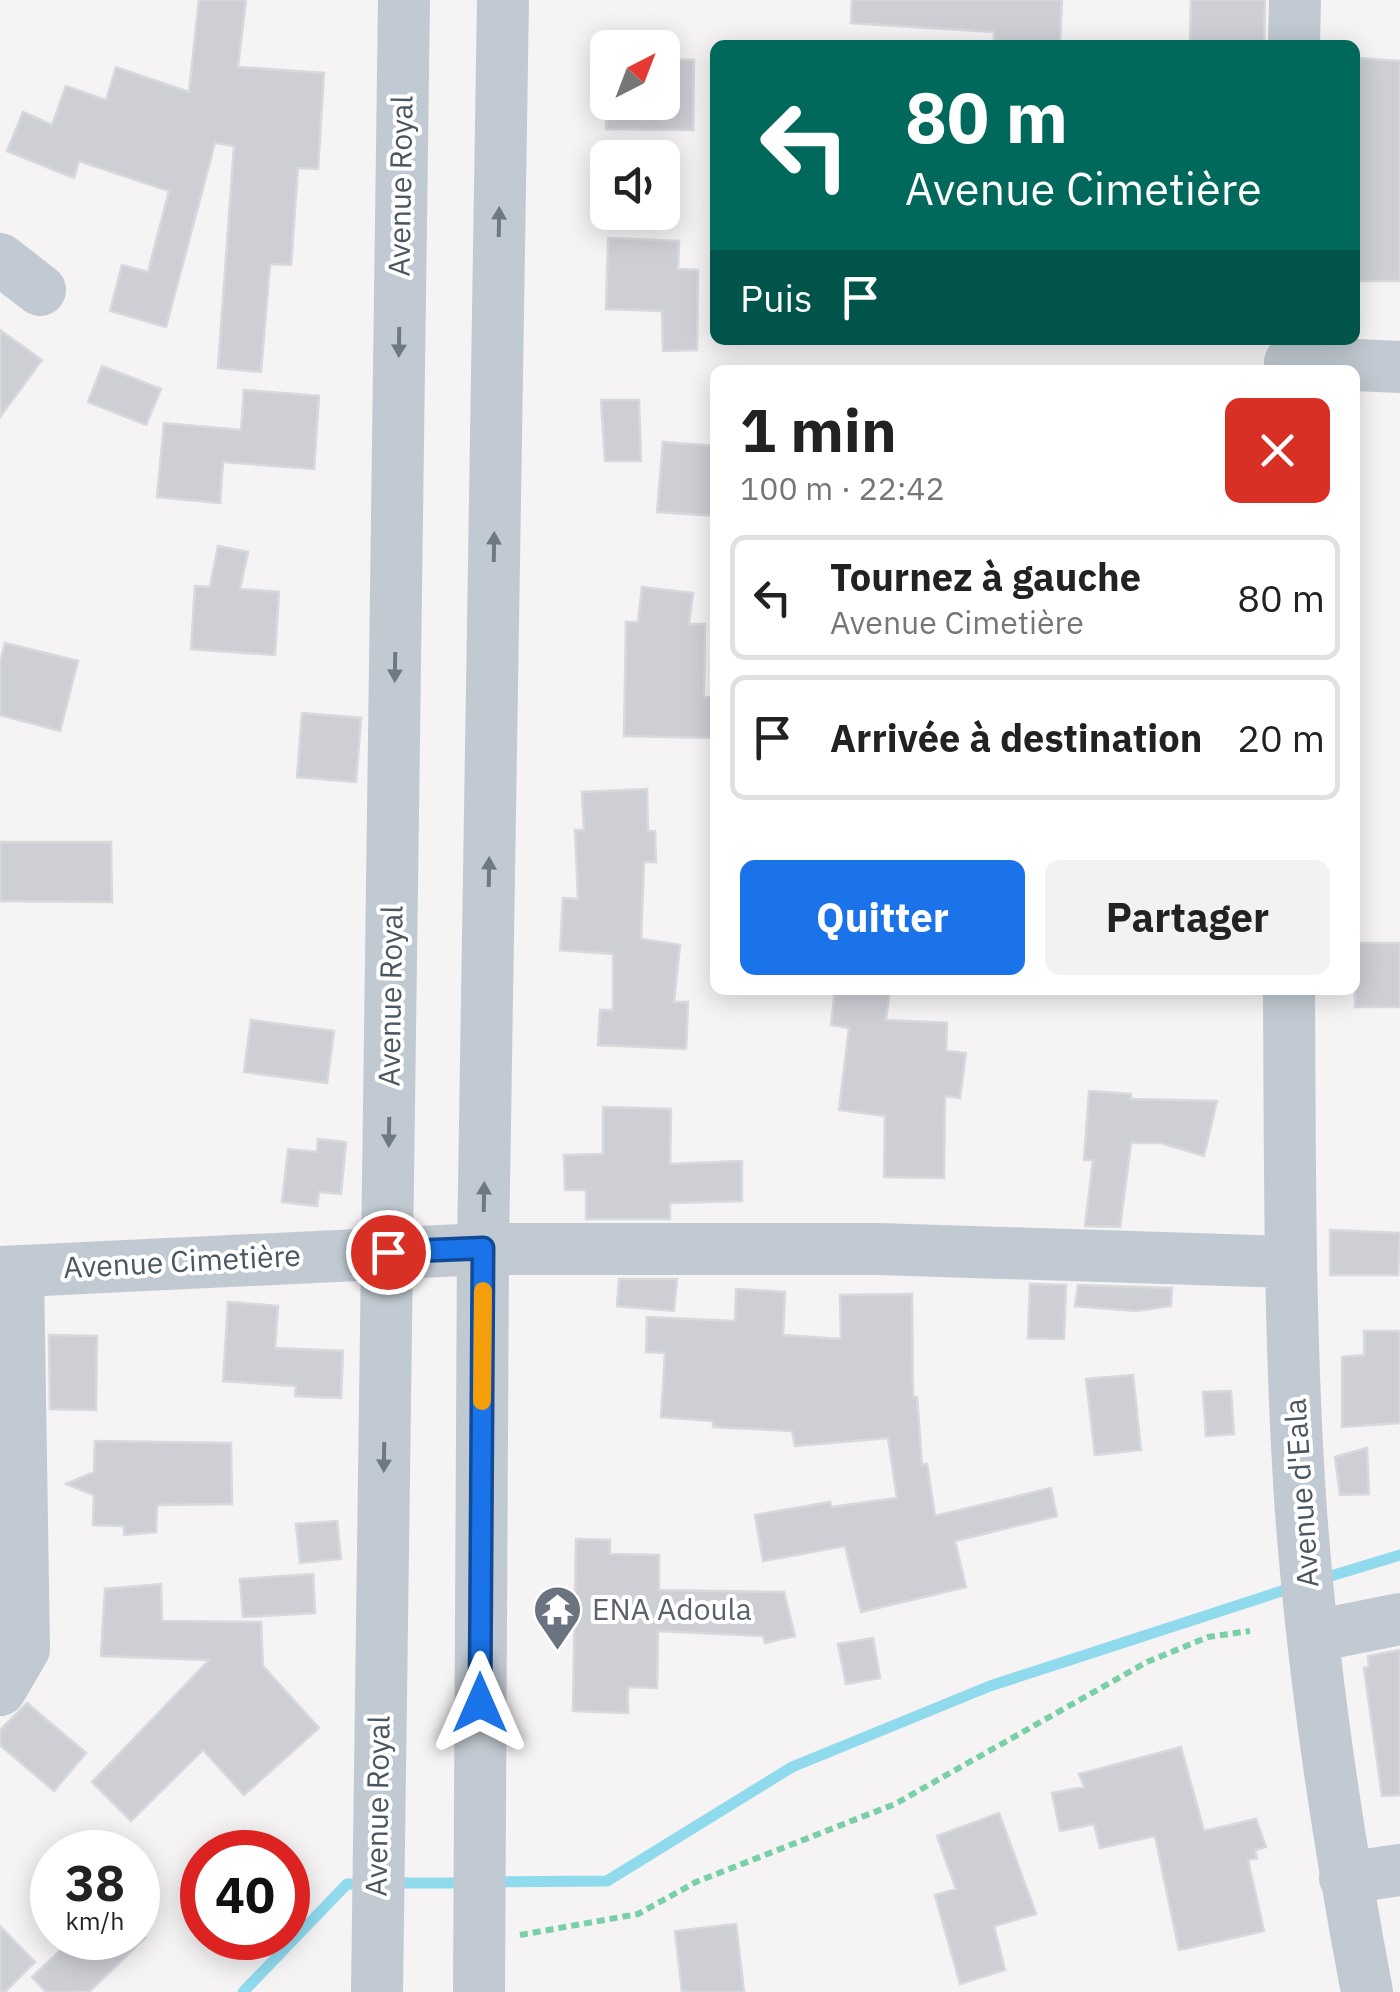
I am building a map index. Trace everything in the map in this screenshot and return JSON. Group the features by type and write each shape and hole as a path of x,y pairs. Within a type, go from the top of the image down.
{"street":[{"name":"Avenue Royal","path":"377,1992 404,0"},
{"path":"479,1953 483,1248 503,0"},
{"path":"1294,40 1295,0"},
{"path":"1290,357 1400,367"},
{"name":"Avenue d'Eala","path":"1290,995 1290,1262 1301,1509 1345,1878 1367,1992"},
{"name":"Avenue Cimetière","path":"9,1272 483,1248 880,1249 1290,1262"},
{"path":"0,1690 24,1650 9,1272"},
{"path":"1313,1622 1400,1619"},
{"path":"1345,1878 1400,1870"}],"path":[{"path":"479,1953 638,1914 696,1882 895,1804 1146,1662 1208,1636 1250,1631"}],"building":[{"path":"199,0 246,0 238,67 324,73 318,169 298,168 291,265 270,264 261,372 218,368 234,146 215,143 166,327 110,311 122,265 148,272 169,191 79,161 74,178 7,151 23,112 52,125 66,86 106,100 116,67 189,92"},
{"path":"852,0 1062,0 1060,40 994,40 994,32 851,23"},
{"path":"1191,0 1265,0 1264,40 1190,40"},
{"path":"1360,58 1400,61 1400,281 1360,281"},
{"path":"680,60 694,60 693,130 606,129 606,120 680,120"},
{"path":"608,238 679,241 678,269 698,270 697,350 663,351 662,311 606,309"},
{"path":"0,330 42,360 0,417"},
{"path":"102,366 161,389 146,425 88,402"},
{"path":"244,390 319,396 314,469 223,462 220,503 157,497 164,423 241,430"},
{"path":"601,400 639,400 641,461 605,461"},
{"path":"663,442 710,446 710,516 657,512"},
{"path":"218,546 248,552 240,589 279,592 275,655 191,649 195,586 210,587"},
{"path":"642,587 693,593 689,624 705,624 704,697 710,697 710,738 624,736 626,622 638,622"},
{"path":"5,643 78,661 60,731 0,715 0,663"},
{"path":"302,713 361,718 356,782 297,777"},
{"path":"647,789 648,831 655,831 656,862 644,862 641,939 680,945 674,1002 688,1002 686,1049 598,1045 600,1010 613,1010 613,954 560,950 563,898 578,899 575,830 584,830 582,792"},
{"path":"0,842 111,842 112,902 0,901"},
{"path":"1360,943 1400,943 1400,1007 1355,1007 1355,995 1360,995"},
{"path":"834,995 889,995 886,1020 947,1023 946,1051 966,1053 960,1098 945,1096 944,1178 884,1177 885,1116 839,1110 849,1028 831,1025"},
{"path":"251,1020 334,1031 327,1083 244,1072"},
{"path":"1089,1091 1131,1094 1131,1099 1217,1101 1204,1156 1161,1143 1131,1143 1120,1227 1085,1226 1093,1160 1084,1160"},
{"path":"603,1107 671,1109 670,1164 742,1161 742,1201 670,1203 670,1219 586,1219 586,1190 565,1190 564,1155 603,1154"},
{"path":"318,1139 346,1142 341,1194 319,1192 317,1206 282,1202 288,1149 317,1152"},
{"path":"1330,1230 1400,1233 1398,1275 1330,1275"},
{"path":"619,1279 677,1279 674,1311 617,1306"},
{"path":"1030,1284 1066,1285 1064,1339 1028,1338"},
{"path":"1078,1285 1172,1288 1171,1306 1136,1311 1075,1306"},
{"path":"736,1289 785,1292 783,1335 841,1339 840,1295 912,1294 913,1397 917,1397 922,1465 927,1464 935,1516 1051,1488 1057,1516 955,1541 966,1587 861,1612 845,1546 763,1561 755,1515 830,1502 831,1507 897,1498 888,1438 795,1446 792,1431 713,1427 713,1421 661,1417 665,1353 646,1352 647,1317 735,1321"},
{"path":"228,1302 278,1306 275,1348 343,1351 341,1398 295,1396 296,1386 223,1381"},
{"path":"1364,1331 1400,1331 1400,1423 1342,1427 1342,1357 1364,1355"},
{"path":"49,1335 97,1336 96,1410 50,1409"},
{"path":"1133,1375 1141,1450 1095,1455 1086,1379"},
{"path":"1231,1391 1234,1434 1206,1436 1203,1392"},
{"path":"95,1441 231,1443 232,1504 157,1505 156,1532 124,1535 124,1526 93,1525 94,1495 66,1484 94,1472"},
{"path":"1367,1448 1369,1494 1340,1495 1335,1457"},
{"path":"337,1521 341,1559 300,1563 296,1524"},
{"path":"576,1539 610,1540 610,1554 659,1555 659,1590 784,1592 795,1636 765,1643 763,1636 658,1631 657,1688 628,1687 628,1713 573,1711"},
{"path":"313,1574 315,1613 243,1617 240,1579"},
{"path":"161,1584 162,1621 261,1622 263,1666 319,1728 244,1795 203,1750 131,1821 92,1782 209,1660 101,1656 105,1589"},
{"path":"873,1638 880,1678 846,1684 838,1644"},
{"path":"1400,1650 1400,1795 1382,1796 1364,1668 1369,1667 1368,1656"},
{"path":"27,1703 86,1753 54,1791 0,1745 0,1730"},
{"path":"1181,1747 1204,1831 1256,1819 1266,1847 1255,1850 1257,1858 1248,1860 1264,1931 1179,1950 1155,1836 1100,1848 1094,1824 1060,1831 1052,1793 1084,1787 1079,1774"},
{"path":"999,1813 1036,1914 994,1926 1005,1970 960,1984 935,1895 956,1889 937,1836"},
{"path":"736,1924 744,1992 682,1992 675,1931"},
{"path":"0,1926 35,1962 5,1992 0,1992"},
{"path":"50,1960 122,1960 89,1992 46,1992 32,1977"}],"waterway":[{"path":"1321,1579 1400,1555"},
{"path":"491,1882 607,1881 792,1767 990,1686 1294,1587"},
{"path":"391,1883 468,1883"},
{"path":"243,1992 347,1884 368,1884"}],"slow traffic":[{"path":"482,1401 483,1291"}],"place":[{"name":"ENA Adoula","path":"557,1652"}],"route":[{"path":"388,1252 483,1248 480,1703"}]}
